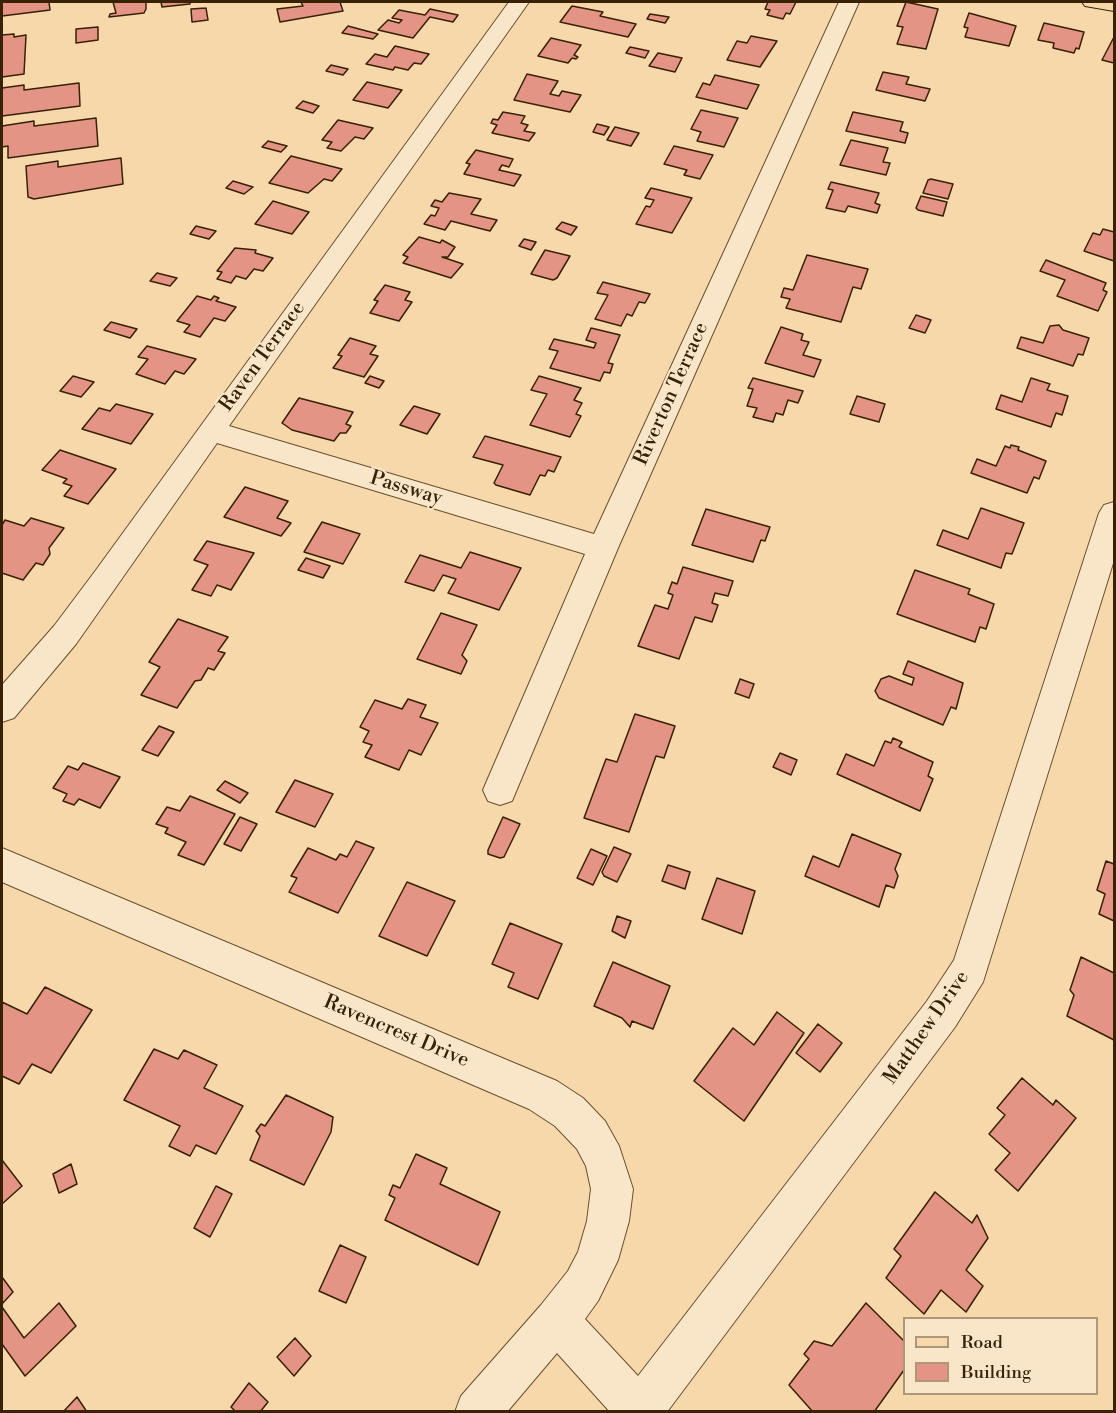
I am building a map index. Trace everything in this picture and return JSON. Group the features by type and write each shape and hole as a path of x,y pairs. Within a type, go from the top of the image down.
{"main road":[{"path":"1092,2 1114,6"}],"street":[{"name":"Raven Terrace","path":"2,708 65,635 519,2"},
{"name":"Riverton Terrace","path":"500,790 603,548 849,2"},
{"name":"Passway","path":"210,431 603,548"},
{"name":"Matthew Drive","path":"640,1411 941,1014 970,969 1114,513"},
{"name":"Ravencrest Drive","path":"2,865 543,1095 569,1112 591,1135 605,1160 612,1189 608,1221 597,1260 583,1286 477,1412"},
{"path":"556,1320 640,1411"}],"building":[{"path":"2,2 49,2 50,10 2,16"},
{"path":"113,2 146,2 146,9 144,13 109,17 110,14 116,13"},
{"path":"161,2 190,2 190,4 162,7"},
{"path":"301,2 340,2 343,11 280,22 277,9 303,6"},
{"path":"768,2 796,2 790,14 786,13 783,19 767,15 770,10 765,9"},
{"path":"906,2 938,9 926,49 897,44 903,27 897,26"},
{"path":"572,6 603,12 600,16 636,24 628,37 560,22"},
{"path":"206,8 208,20 192,22 191,9"},
{"path":"430,9 458,15 453,22 430,17 413,38 378,30 388,20 399,23 402,20 392,18 399,10 425,15"},
{"path":"969,13 1016,26 1009,46 965,37 968,28 964,27"},
{"path":"650,14 669,17 665,23 647,19"},
{"path":"1044,23 1084,32 1079,49 1076,48 1074,53 1053,48 1054,43 1038,40"},
{"path":"348,26 378,34 373,39 342,33"},
{"path":"98,27 98,40 76,43 76,29"},
{"path":"14,34 14,37 26,35 24,74 2,77 2,35"},
{"path":"751,36 777,41 760,67 727,60 737,41 747,43"},
{"path":"1114,37 1114,63 1102,60"},
{"path":"551,38 581,45 574,55 578,57 572,58 568,63 538,56"},
{"path":"395,46 429,54 421,64 414,63 408,70 395,67 393,70 366,64 375,54 387,57"},
{"path":"630,47 649,51 645,58 626,53"},
{"path":"658,53 682,58 675,72 649,66"},
{"path":"331,65 348,69 343,75 326,71"},
{"path":"883,72 909,77 906,84 930,89 925,101 876,90"},
{"path":"527,74 558,81 550,94 559,96 562,91 581,95 570,112 514,100"},
{"path":"715,75 759,85 747,109 696,97 703,83 710,85"},
{"path":"367,82 402,90 388,108 353,100"},
{"path":"79,83 80,106 2,116 2,88 24,85 24,90"},
{"path":"303,101 319,106 313,113 296,108"},
{"path":"701,110 738,118 724,147 697,141 701,132 691,129"},
{"path":"503,112 525,116 521,123 528,125 524,131 535,133 529,141 492,133 497,125 491,123 493,119 498,120"},
{"path":"853,112 903,122 900,131 908,133 905,143 846,131"},
{"path":"96,118 98,146 8,158 8,146 2,147 2,126 34,121 34,126"},
{"path":"338,120 373,128 364,139 355,137 341,151 327,148 332,142 322,140"},
{"path":"597,124 609,127 604,135 593,132"},
{"path":"615,127 639,133 631,146 607,140"},
{"path":"851,140 888,148 883,162 890,163 886,175 840,165"},
{"path":"268,141 287,146 281,152 262,147"},
{"path":"674,146 713,155 700,179 684,175 687,170 664,164"},
{"path":"476,150 513,159 509,167 502,165 499,170 521,175 514,186 464,174 470,164 466,163"},
{"path":"291,156 342,169 332,181 324,179 308,193 269,183"},
{"path":"121,158 123,184 34,199 28,197 26,166 58,161 58,167"},
{"path":"928,180 953,184 948,199 923,193"},
{"path":"233,181 253,187 244,194 226,188"},
{"path":"831,182 879,193 875,203 880,205 877,213 848,206 845,212 826,208 833,190 828,189"},
{"path":"651,188 692,198 672,233 636,224 646,206 650,207 654,200 645,198"},
{"path":"449,193 481,199 471,214 497,220 490,231 451,221 445,230 424,224 431,215 435,216 439,208 431,206 435,200 442,202"},
{"path":"921,196 947,202 943,216 918,210 916,208"},
{"path":"273,201 309,212 292,234 255,224"},
{"path":"562,222 577,227 571,235 556,229"},
{"path":"196,226 216,231 209,239 190,234"},
{"path":"1103,229 1114,232 1114,261 1084,251 1093,233 1100,235"},
{"path":"419,237 440,243 442,240 455,247 448,257 442,257 463,264 451,278 403,263 408,257 403,255"},
{"path":"524,239 536,242 531,250 519,246"},
{"path":"235,248 256,250 255,253 273,258 263,271 254,269 246,279 236,276 231,283 217,279 222,272 217,271"},
{"path":"545,250 570,256 557,278 553,280 531,274"},
{"path":"807,255 868,269 861,289 853,287 841,322 786,308 790,299 781,297 784,288 793,290"},
{"path":"1046,260 1106,283 1103,290 1107,292 1098,311 1057,296 1065,280 1040,271"},
{"path":"157,273 177,278 170,286 150,281"},
{"path":"603,282 650,294 645,303 639,302 632,316 627,314 621,326 595,319 608,295 597,293"},
{"path":"385,285 410,292 405,300 412,302 399,321 370,313 378,301 374,300"},
{"path":"197,296 211,300 214,296 219,298 216,301 236,307 225,321 214,318 200,337 184,332 190,325 177,321"},
{"path":"916,315 931,320 925,333 909,328"},
{"path":"111,322 137,329 130,338 104,330"},
{"path":"1059,325 1063,330 1089,338 1083,355 1078,354 1073,366 1017,348 1021,337 1043,343 1050,326"},
{"path":"781,327 803,334 801,340 809,342 803,355 821,360 814,377 765,363"},
{"path":"591,328 620,335 608,363 613,364 610,373 604,372 600,381 550,368 558,351 549,349 554,339 594,348 596,343 586,340"},
{"path":"350,338 376,346 370,354 378,356 364,377 333,368 342,356 338,355"},
{"path":"147,346 196,359 184,374 175,371 165,384 136,374 148,359 138,357"},
{"path":"73,376 94,382 81,397 60,391"},
{"path":"370,376 384,381 379,388 365,383"},
{"path":"539,376 581,388 574,400 582,403 576,414 581,416 570,437 530,425 547,394 531,390"},
{"path":"753,378 803,391 798,403 788,400 783,415 776,413 773,422 753,417 757,408 747,406 753,389 748,388"},
{"path":"1031,378 1050,384 1047,390 1068,396 1062,415 1056,413 1051,427 996,409 1001,395 1022,402"},
{"path":"857,396 885,404 879,422 850,414"},
{"path":"299,398 353,412 346,424 351,426 346,433 340,433 334,441 292,430 282,423"},
{"path":"116,404 153,414 131,444 82,429 99,408 110,411"},
{"path":"414,406 440,414 427,434 400,425"},
{"path":"485,436 561,457 554,472 548,470 545,476 540,475 530,495 496,485 494,483 503,465 473,457"},
{"path":"1011,445 1046,461 1039,479 1034,477 1027,493 971,473 977,459 996,466 1005,446 1010,448"},
{"path":"60,450 116,469 88,504 64,496 72,486 63,483 67,479 42,470"},
{"path":"245,487 288,501 277,518 291,523 281,536 224,517"},
{"path":"981,508 1024,523 1012,554 1006,553 1001,568 937,545 943,530 968,539"},
{"path":"706,509 770,527 765,541 761,540 753,562 692,545"},
{"path":"31,518 64,528 49,548 50,554 43,565 36,563 23,580 2,573 2,525 5,520 24,526"},
{"path":"322,522 360,534 343,564 304,552"},
{"path":"207,541 254,553 231,590 217,585 211,596 192,590 208,565 194,560"},
{"path":"470,552 521,568 499,610 448,593 456,579 443,575 434,591 405,582 420,555 461,568"},
{"path":"306,558 330,566 323,578 298,570"},
{"path":"683,567 733,581 728,596 715,593 712,603 718,605 712,622 695,617 679,659 638,646 655,605 668,609 673,595 668,593 672,582 677,584"},
{"path":"915,570 970,589 968,594 994,604 986,629 980,627 975,642 897,614"},
{"path":"441,613 477,625 462,655 467,661 461,674 417,659"},
{"path":"178,619 228,637 218,651 225,653 214,670 208,668 201,680 195,681 177,708 141,695 160,667 149,662"},
{"path":"908,661 963,683 956,709 951,707 943,725 879,698 875,691 881,679 889,676 912,685 914,678 903,674"},
{"path":"740,679 754,684 749,698 735,693"},
{"path":"408,699 426,705 420,717 438,723 421,755 409,750 399,770 365,757 372,745 363,742 369,731 360,727 375,700 402,709"},
{"path":"635,714 675,726 664,758 656,756 629,832 584,818 606,759 617,762"},
{"path":"159,726 174,732 158,756 142,750"},
{"path":"893,738 902,742 899,747 933,762 928,776 933,779 920,811 837,774 846,754 874,766 885,741 891,743"},
{"path":"780,753 797,760 791,775 773,767"},
{"path":"83,763 120,777 100,808 79,799 74,805 63,801 67,794 53,788 68,766 78,770"},
{"path":"295,780 333,794 315,827 276,812"},
{"path":"225,781 248,793 240,803 217,790"},
{"path":"190,796 235,814 204,865 178,855 186,842 165,833 168,828 156,824 167,807 180,811"},
{"path":"240,817 257,824 241,851 224,844"},
{"path":"503,817 520,824 504,857 500,858 488,854 488,850"},
{"path":"852,834 901,854 895,869 898,876 894,888 886,885 879,907 805,876 813,856 839,867"},
{"path":"356,841 374,848 338,913 289,892 297,878 291,876 308,848 336,860 340,854 347,857"},
{"path":"614,847 631,854 617,882 604,876 602,872"},
{"path":"591,849 607,856 593,885 577,878"},
{"path":"1106,861 1114,864 1114,921 1099,914 1105,894 1097,890"},
{"path":"668,865 690,872 685,889 662,881"},
{"path":"717,878 755,891 742,934 702,919"},
{"path":"407,882 455,901 427,956 379,936"},
{"path":"617,916 631,921 625,938 612,931"},
{"path":"510,923 562,944 538,999 508,987 514,973 492,964"},
{"path":"1081,957 1114,973 1114,1040 1067,1016 1074,995 1070,990"},
{"path":"613,962 670,986 653,1029 632,1021 630,1027 622,1018 594,1006"},
{"path":"45,987 92,1010 51,1073 32,1064 19,1084 2,1076 2,1002 27,1014"},
{"path":"777,1012 804,1033 744,1121 694,1081 733,1028 754,1045"},
{"path":"818,1024 842,1043 820,1072 796,1053"},
{"path":"154,1049 178,1059 184,1050 217,1065 204,1088 243,1106 216,1154 196,1145 190,1156 169,1146 180,1126 124,1100"},
{"path":"1022,1078 1053,1105 1056,1100 1076,1118 1018,1191 995,1170 1010,1153 989,1134 1005,1115 997,1108"},
{"path":"286,1095 333,1117 331,1132 304,1185 250,1160 260,1136 256,1131 261,1124 265,1126"},
{"path":"416,1154 447,1168 440,1184 500,1212 478,1265 385,1220 395,1198 389,1195 393,1185 400,1188"},
{"path":"2,1160 22,1186 2,1204"},
{"path":"71,1164 77,1184 59,1193 53,1174"},
{"path":"216,1186 232,1194 210,1237 194,1228"},
{"path":"935,1192 972,1223 977,1215 988,1238 966,1270 983,1286 966,1312 941,1290 924,1314 886,1278 901,1256 894,1249"},
{"path":"340,1245 366,1257 346,1303 319,1291"},
{"path":"2,1277 13,1292 2,1304"},
{"path":"59,1303 76,1326 25,1376 2,1344 2,1307 24,1338"},
{"path":"866,1303 903,1340 903,1371 874,1412 813,1412 789,1385 809,1359 804,1354 814,1341 832,1346"},
{"path":"295,1338 311,1356 294,1376 277,1357"},
{"path":"249,1383 268,1402 260,1412 236,1412 231,1407"},
{"path":"77,1397 87,1412 63,1412"}]}
